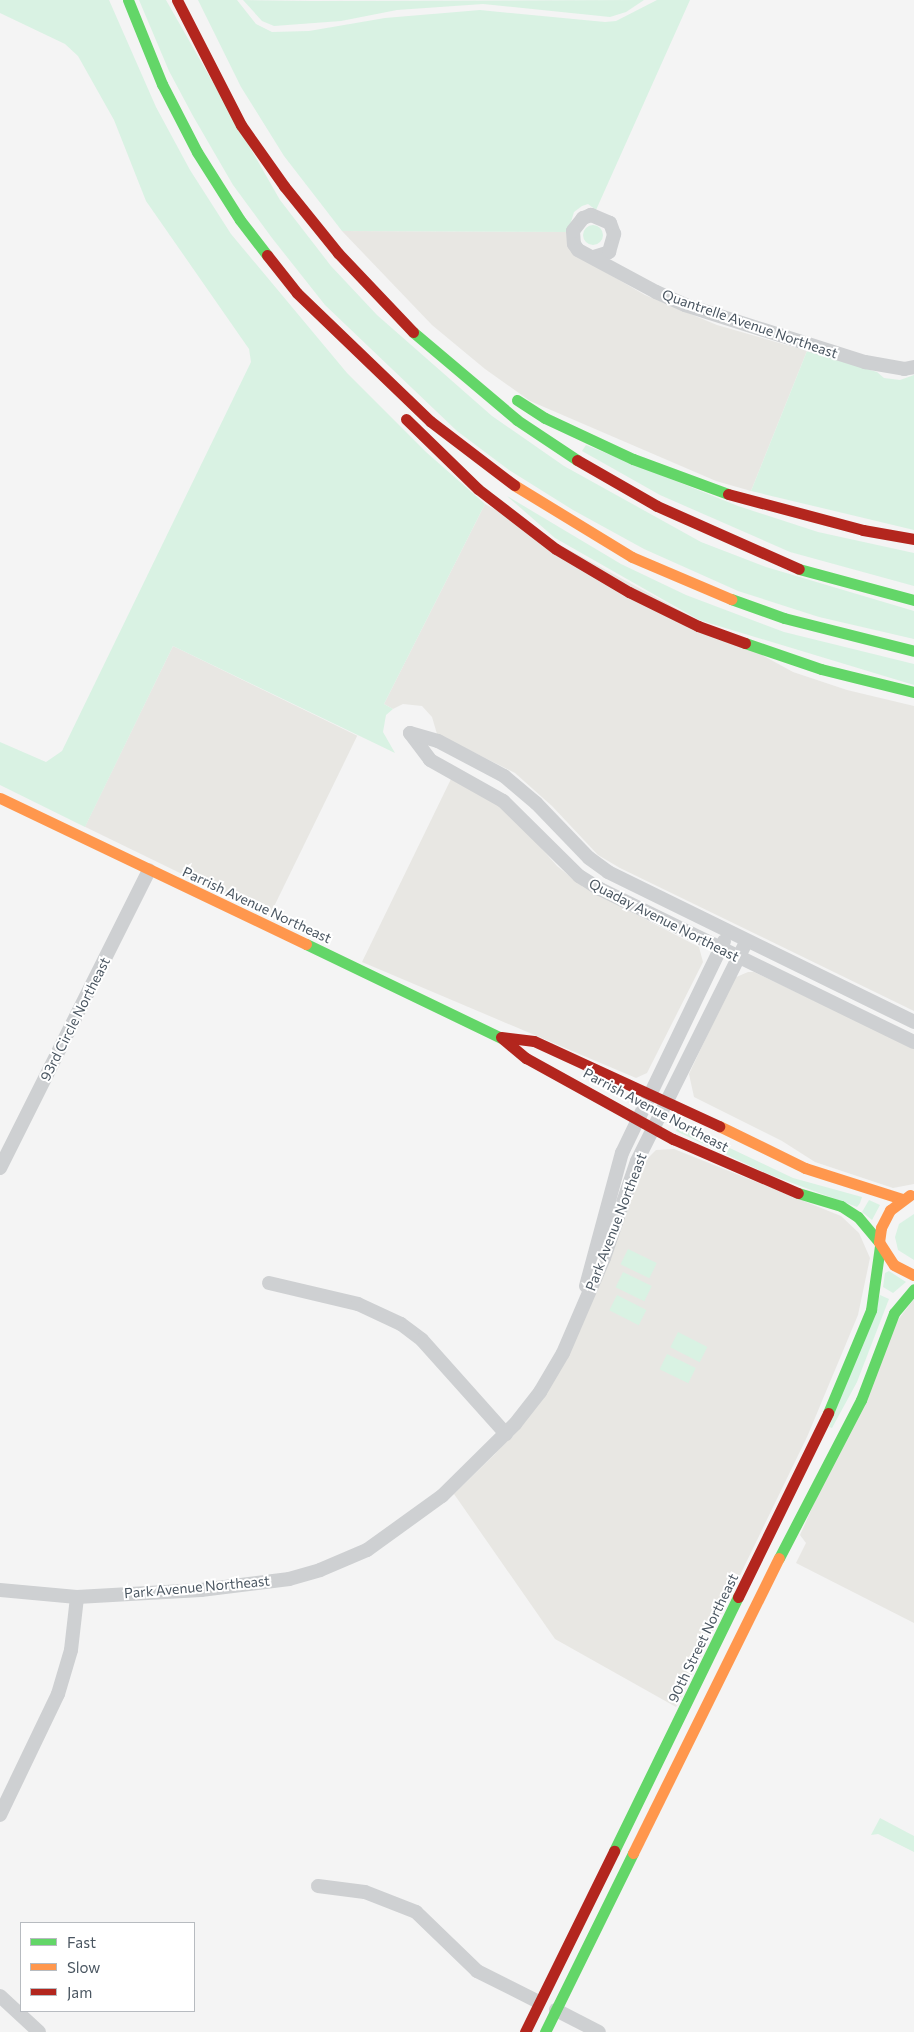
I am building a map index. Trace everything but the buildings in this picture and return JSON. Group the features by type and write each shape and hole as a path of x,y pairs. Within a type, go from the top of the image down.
{"main road":[{"path":"128,0 162,84 197,152 258,242 297,293 324,316 430,421 484,465 562,517 632,557 707,590 784,618 914,651"},
{"path":"177,0 241,125 338,253 397,317 457,372 518,420 593,471 657,506 799,569 914,600"},
{"path":"338,253 433,338 487,381 545,418 633,459 733,496 863,530 914,539"},
{"path":"324,316 345,353 383,394"},
{"path":"395,407 444,458 512,516 556,549 629,592 698,626 774,654 821,670 914,692"},
{"name":"Parrish Avenue Northeast","path":"0,798 501,1037 526,1058 639,1118 654,1128 779,1188 841,1206 858,1217 894,1265 914,1275"},
{"name":"Parrish Avenue Northeast","path":"501,1037 534,1041 652,1093 805,1168 909,1197"},
{"name":"90th Street Northeast","path":"525,2032 833,1402 870,1310 879,1244 885,1218 909,1197"},
{"path":"545,2032 786,1543 862,1400 894,1314 914,1289"}],"street":[{"name":"Quantrelle Avenue Northeast","path":"594,257 684,305 865,362 904,369 914,367"},
{"name":"Quaday Avenue Northeast","path":"914,1022 746,942 608,872 589,858 536,803 504,776 438,741 410,733 430,760 502,801 580,876 720,950 914,1042"},
{"name":"93rd Circle Northeast","path":"0,1168 149,870"},
{"name":"Park Avenue Northeast","path":"580,1317 592,1255 612,1183 639,1118 728,933"},
{"name":"Park Avenue Northeast","path":"0,1590 77,1597 201,1590 289,1579 329,1567 367,1550 416,1518 467,1474 506,1434 540,1392 580,1317 637,1161 746,942"},
{"path":"269,1283 358,1304 401,1324 422,1340 506,1434"},
{"path":"0,1815 58,1694 71,1650 77,1597"},
{"path":"318,1886 365,1892 416,1912 477,1971 539,2002"},
{"path":"0,1996 39,2032"},
{"path":"556,2010 599,2032"}],"shaded area":[{"path":"342,231 568,232 576,255 645,295 717,325 807,351 751,491 716,481 530,401 485,369 432,325"},
{"path":"485,504 793,672 847,690 914,706 914,1011 620,868 598,855 552,806 515,773 437,734 432,717 422,706 403,704 393,709 384,704"},
{"path":"173,646 357,736 269,917 85,827"},
{"path":"451,779 509,811 557,866 583,887 699,947 703,962 647,1073 636,1078 362,962"},
{"path":"748,972 754,972 914,1048 914,1184 893,1188 815,1162 782,1141 694,1097 689,1074 734,978"},
{"path":"674,1149 841,1216 859,1233 870,1258 858,1315 807,1437 676,1707 555,1639 454,1494 495,1454 535,1407 648,1158 656,1150"},
{"path":"914,1299 914,1623 796,1563 806,1543 800,1535 894,1325"}],"green space":[{"path":"0,0 109,0 156,107 190,170 231,234 347,373 426,452 485,504 384,704 393,709 386,715 383,732 395,753 173,646 85,827 0,785 0,742 46,762 62,751 251,362 249,349 146,201 114,120 78,56 65,44 0,13"},
{"path":"139,0 166,0 280,200 331,266 377,315 492,416 564,466 701,542 766,567 914,611 914,639 819,617 738,591 644,549 573,510 509,470 457,431 325,305 272,238 233,185 193,116 169,71"},
{"path":"198,0 237,0 256,24 272,32 309,31 385,18 480,10 605,22 616,21 657,0 690,0 596,210 588,204 574,212 568,232 342,231 284,156 241,87"},
{"path":"243,0 644,0 626,12 610,17 483,4 397,10 341,21 274,26 262,21"},
{"path":"593,225 600,228 603,235 600,242 593,245 586,242 583,235 586,228"},
{"path":"807,351 877,372 884,378 900,380 914,375 914,530 751,491"},
{"path":"586,445 738,506 818,532 914,553 914,586 790,552 660,495 582,451"},
{"path":"507,496 621,564 686,595 784,632 914,664 914,685 699,620 555,538"},
{"path":"679,1124 793,1178 862,1197 860,1203 857,1207 768,1174 676,1131"},
{"path":"869,1200 880,1205 872,1220 862,1212"},
{"path":"914,1214 914,1260 898,1250 895,1237 899,1224"},
{"path":"628,1249 657,1263 649,1278 621,1264"},
{"path":"889,1271 906,1282 893,1293 883,1287 885,1273"},
{"path":"623,1272 652,1286 644,1301 616,1287"},
{"path":"617,1295 646,1310 639,1325 609,1310"},
{"path":"880,1295 889,1299 857,1382 832,1428 829,1427"},
{"path":"678,1332 707,1347 700,1362 670,1347"},
{"path":"667,1354 696,1368 688,1383 660,1369"},
{"path":"880,1818 914,1836 914,1852 878,1834 871,1835"}],"traffic: fast":[{"path":"128,0 162,84 197,152 240,220 267,255"},
{"path":"413,332 517,420 577,460"},
{"path":"517,400 545,418 633,459 728,494"},
{"path":"799,569 914,600"},
{"path":"731,599 784,618 914,651"},
{"path":"745,643 821,669 914,692"},
{"path":"306,944 503,1039"},
{"path":"798,1193 841,1206 858,1217 879,1242"},
{"path":"828,1413 871,1310 880,1246"},
{"path":"779,1558 861,1400 894,1313 914,1289"},
{"path":"614,1851 738,1597"},
{"path":"545,2032 633,1853"}],"traffic: slow":[{"path":"514,485 632,557 731,599"},
{"path":"0,798 306,944"},
{"path":"719,1126 805,1168 902,1199"},
{"path":"910,1195 890,1210 881,1228 879,1242 894,1265 914,1275"},
{"path":"633,1853 779,1558"}],"traffic: jam":[{"path":"177,0 241,125 284,186 338,253 413,332"},
{"path":"267,255 297,293 430,421 514,485"},
{"path":"406,419 478,489 556,549 629,592 698,626 745,643"},
{"path":"577,460 657,506 799,569"},
{"path":"728,494 863,530 914,539"},
{"path":"501,1037 534,1041 719,1126"},
{"path":"503,1039 526,1058 673,1139 798,1193"},
{"path":"738,1597 828,1413"},
{"path":"525,2032 614,1851"}]}
